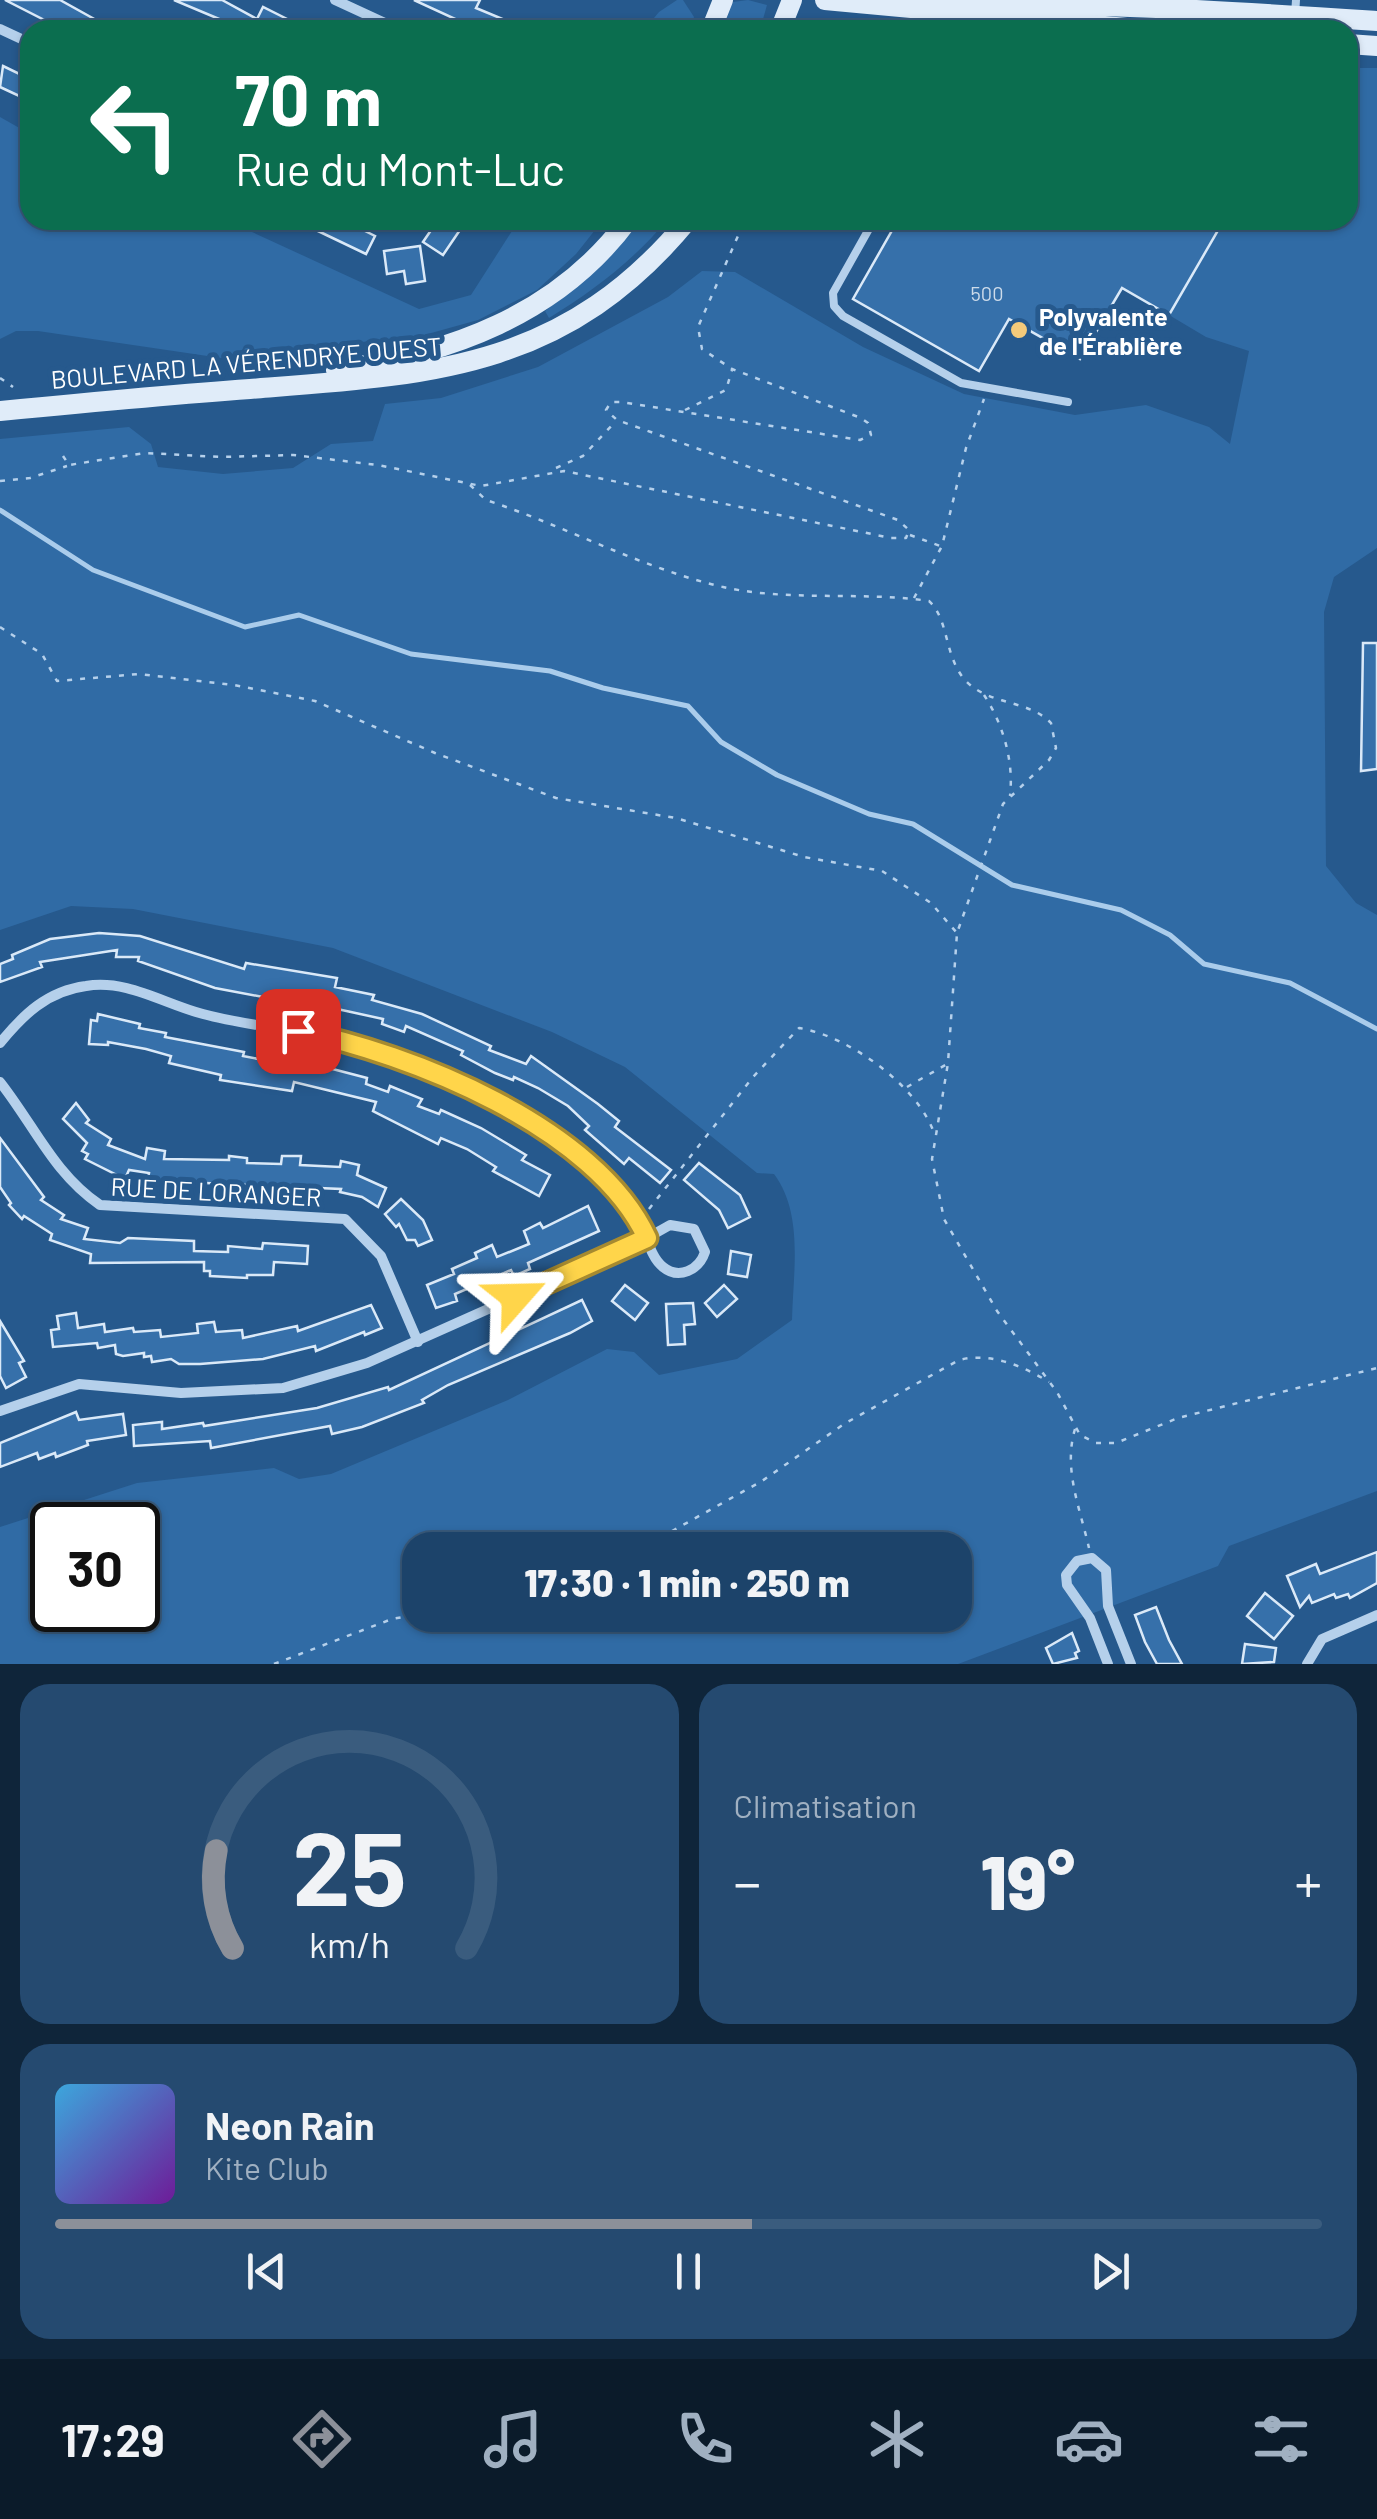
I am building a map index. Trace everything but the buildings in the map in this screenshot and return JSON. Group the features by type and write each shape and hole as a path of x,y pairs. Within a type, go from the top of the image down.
{"main road":[{"path":"834,1 1051,20"},
{"path":"1022,17 1164,3 1354,20"},
{"path":"169,395 387,362 457,344 542,300 595,258 619,230"},
{"name":"BOULEVARD LA VÉRENDRYE OUEST","path":"0,411 418,374 494,356 547,335 602,303 654,259 679,230"}],"street":[{"path":"335,0 378,20"},
{"path":"0,1044 22,1017 45,999 83,986 108,984 200,1013 335,1038 432,1071 519,1116 605,1180 639,1221 647,1238 655,1259 671,1273 698,1266 704,1252 698,1232 689,1226 670,1226 647,1238 418,1342 367,1363 283,1388 181,1393 79,1384 0,1411"},
{"name":"RUE DE LORANGER","path":"0,1082 30,1120 57,1168 76,1189 100,1205 345,1219 381,1256 418,1342"},
{"path":"1108,1664 1090,1618 1067,1585 1066,1575 1071,1566 1092,1558 1108,1576 1108,1606 1131,1664"},
{"path":"1308,1664 1322,1639 1377,1615"}],"lane":[{"path":"869,230 834,294 834,306 843,316 961,382 1068,402"}],"path":[{"path":"741,230 697,334 706,355 732,369 861,418 868,423 871,435 860,440 612,402 606,410 616,420 898,520 906,524 909,534"},
{"path":"681,412 726,390 732,369"},
{"path":"0,378 13,387"},
{"path":"913,599 942,546 966,448 988,388"},
{"path":"0,481 145,453 222,458 292,455 378,465 470,485 497,486 582,456 616,420"},
{"path":"62,456 68,465"},
{"path":"551,470 900,540 909,534"},
{"path":"470,485 486,500 634,558 722,587 789,595 913,599 934,606 949,656 964,678 983,694 999,723 1009,757 1010,797"},
{"path":"909,534 942,546"},
{"path":"0,627 42,654 57,681 139,674 234,685 314,702 556,798 676,818 804,857 882,871 930,903 956,933"},
{"path":"983,694 1043,714 1056,735 1056,748 1048,760 997,815 956,933 948,1063 932,1170 944,1219 996,1311 1050,1383 1076,1428 1096,1443 1116,1443 1178,1418 1377,1368"},
{"path":"639,1221 796,1030 816,1032 861,1054 905,1088 924,1110 935,1138"},
{"path":"905,1088 948,1063"},
{"path":"671,1532 762,1482 858,1416 959,1360 974,1356 998,1360 1050,1383"},
{"path":"1076,1428 1069,1456 1070,1472 1092,1558"},
{"path":"274,1664 402,1617"}],"shaded area":[{"path":"683,0 694,17 652,20 659,12"},
{"path":"748,0 767,5 763,20 726,20 733,2"},
{"path":"1358,68 1377,68 1377,548 1334,577 1324,612 1326,866 1356,903 1377,915 1377,1491 1229,1546 1218,1566 958,1664 0,1664 0,1527 30,1517 30,1632 160,1632 160,1502 78,1502 137,1483 274,1468 299,1479 331,1474 508,1400 607,1349 634,1352 659,1375 737,1359 792,1320 795,1264 790,1207 774,1174 757,1173 625,1067 552,1032 333,948 133,909 71,906 0,930 0,439 129,427 151,444 158,467 223,474 293,468 331,444 373,441 385,404 441,398 538,367 668,297 702,271 735,272 863,347 964,394 1075,415 1146,405 1209,427 1230,444 1249,351 1206,337 1169,315 1218,230 1358,230"},
{"path":"0,117 20,128 20,230 248,230 419,309 471,295 513,230 595,230 537,290 478,320 424,335 221,358 38,331 16,331 0,339"},
{"path":"628,230 658,230 612,274 549,318 545,311 589,277"}],"waterway":[{"path":"0,510 93,570 245,627 299,615 411,654 550,671 603,688 688,706 721,742 777,775 869,814 913,824 1012,885 1121,910 1170,935 1204,964 1290,983 1377,1029"}],"place":[{"name":"Polyvalente de l'Érablière","path":"1019,330"}],"route":[{"path":"298,1031 374,1049 481,1093 552,1137 585,1163 639,1221 647,1238 516,1297"}]}
